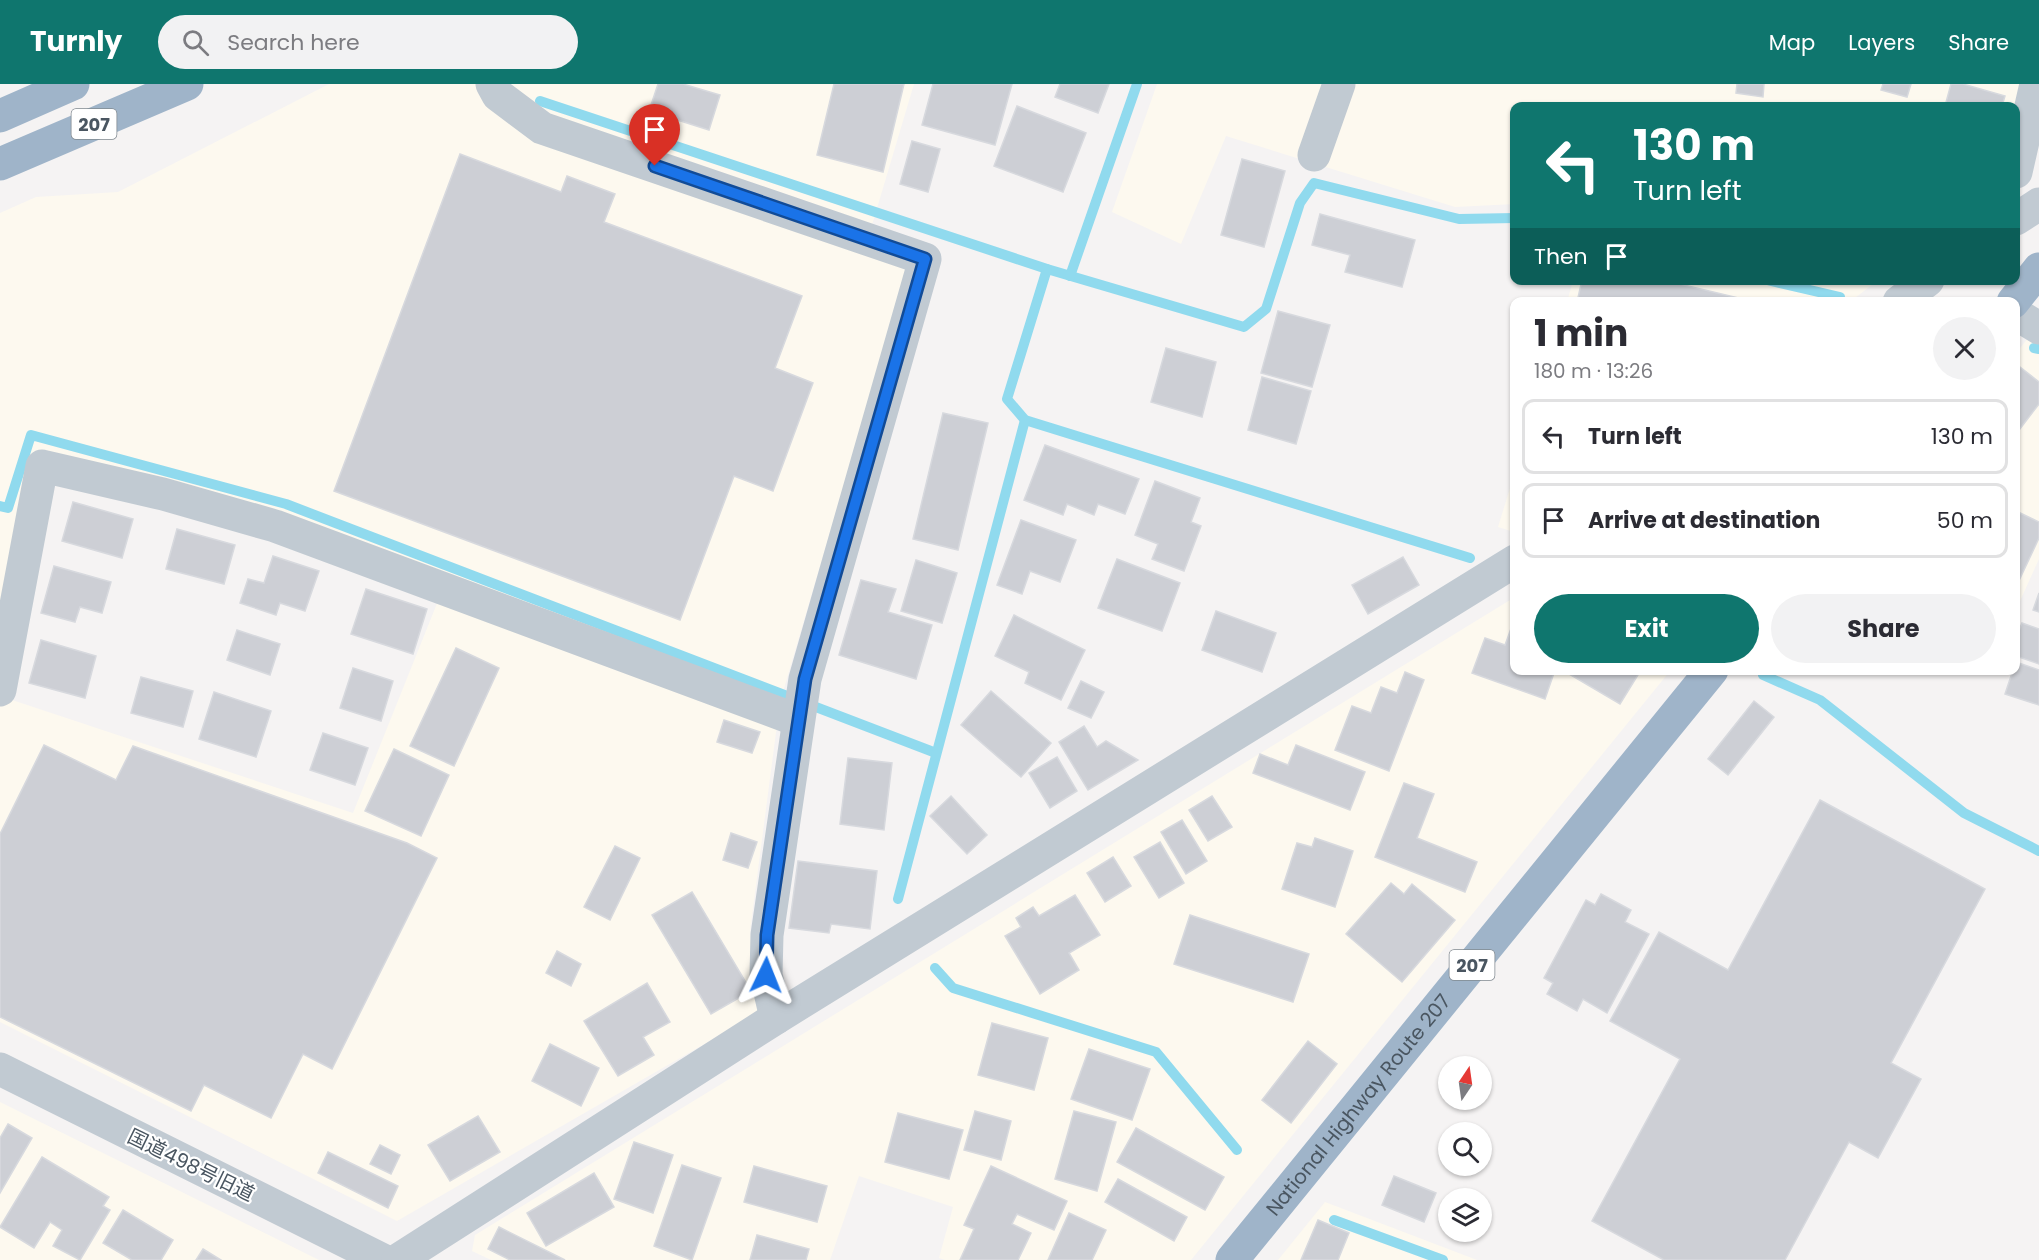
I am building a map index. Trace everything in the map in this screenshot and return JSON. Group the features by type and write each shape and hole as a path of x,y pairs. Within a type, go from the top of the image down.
{"highway":[{"name":"207","path":"0,116 73,84"},
{"name":"207","path":"0,164 187,84"},
{"path":"2017,297 2039,269"},
{"name":"National Highway Route 207","path":"1236,1258 1708,675"}],"street":[{"path":"492,84 498,95 542,128 925,259 805,679 797,720 767,935 766,975 776,1018"},
{"path":"1314,155 1339,84"},
{"path":"2020,154 2036,84"},
{"path":"2020,216 2039,204"},
{"path":"1906,297 1921,285"},
{"path":"2020,316 2039,328"},
{"path":"0,690 42,466 163,494 275,526 797,720"},
{"path":"398,1260 776,1018 1510,564"},
{"name":"国道498号旧道","path":"0,1069 383,1260"}],"shaded area":[{"path":"329,84 914,84 872,225 916,240 780,702 750,931 760,1012 397,1221 0,1022 0,696 353,813 448,576 41,452 0,665 0,213 36,197 118,192"},
{"path":"1157,84 2039,84 2020,102 1510,102 1510,204 1455,207 1226,136 1181,244 1112,212"},
{"path":"1572,285 1872,285 1856,297 1568,297"},
{"path":"2039,325 2039,559 2020,601 2020,348"},
{"path":"1510,488 1510,531 1498,527"},
{"path":"1510,600 1510,675 1667,675 1191,1260 945,1260 939,1258 953,1207 859,1176 830,1260 491,1260 472,1251 475,1235"},
{"path":"0,1102 319,1260 0,1260"},
{"path":"1325,1202 1477,1260 1278,1260"}],"building":[{"path":"658,84 683,84 720,95 709,130 649,111"},
{"path":"834,84 904,84 883,172 817,155"},
{"path":"933,84 1012,84 995,145 922,125"},
{"path":"1060,84 1109,84 1098,113 1055,97"},
{"path":"1737,84 1764,84 1763,97 1736,93"},
{"path":"1883,84 1911,84 1907,97 1881,90"},
{"path":"1951,84 1963,84 2005,96 2003,102 1946,102"},
{"path":"1017,106 1086,133 1063,192 994,166"},
{"path":"912,141 940,149 928,192 900,184"},
{"path":"460,154 561,192 567,176 615,194 604,222 802,296 775,368 813,383 773,491 734,476 680,620 334,491"},
{"path":"1242,159 1285,171 1264,247 1221,235"},
{"path":"1320,214 1415,240 1402,287 1345,272 1350,255 1312,245"},
{"path":"1581,285 1684,285 1735,297 1578,297"},
{"path":"1278,311 1330,325 1312,387 1261,373"},
{"path":"1166,348 1216,362 1202,417 1151,402"},
{"path":"2020,367 2039,382 2039,404 2020,429"},
{"path":"1262,377 1311,391 1296,444 1248,430"},
{"path":"943,413 988,423 958,550 913,539"},
{"path":"1045,445 1139,479 1125,514 1098,504 1094,515 1067,504 1063,515 1024,500"},
{"path":"1155,481 1200,498 1191,522 1201,526 1184,571 1152,559 1158,544 1135,535"},
{"path":"73,502 133,519 122,558 62,541"},
{"path":"2020,513 2039,522 2039,538 2020,578"},
{"path":"1021,520 1076,540 1060,582 1030,571 1022,594 997,585"},
{"path":"177,529 235,545 224,584 166,569"},
{"path":"273,556 319,571 305,611 280,603 276,615 240,603 248,579 264,583"},
{"path":"1403,557 1419,585 1368,614 1352,585"},
{"path":"1117,559 1180,583 1162,631 1098,608"},
{"path":"916,560 957,573 942,623 901,611"},
{"path":"54,566 111,582 102,613 80,607 75,622 41,613"},
{"path":"861,580 896,589 888,612 932,625 916,679 839,655"},
{"path":"366,589 427,609 413,654 351,634"},
{"path":"2039,593 2039,612 2033,610"},
{"path":"1216,611 1276,633 1262,672 1202,650"},
{"path":"1014,615 1085,650 1061,700 1025,683 1029,672 995,656"},
{"path":"2022,623 2039,629 2039,664 2020,657"},
{"path":"237,630 280,644 270,675 227,660"},
{"path":"1510,631 1510,675 1553,675 1545,699 1472,673 1485,638 1505,645"},
{"path":"41,640 96,656 85,698 29,683"},
{"path":"456,648 499,668 454,766 410,746"},
{"path":"2020,663 2039,670 2039,705 2005,694 2011,675 2020,675"},
{"path":"353,668 393,681 381,721 340,708"},
{"path":"1405,672 1424,680 1389,771 1335,750 1352,706 1371,713 1381,687 1397,693"},
{"path":"1571,675 1638,675 1620,704"},
{"path":"141,677 193,691 183,727 131,713"},
{"path":"1081,681 1104,692 1091,718 1068,708"},
{"path":"991,691 1051,743 1021,777 961,725"},
{"path":"214,692 271,711 256,757 199,739"},
{"path":"1754,701 1774,717 1728,775 1708,759"},
{"path":"724,720 760,732 752,753 717,742"},
{"path":"1084,726 1097,747 1106,741 1138,760 1088,790 1059,742"},
{"path":"323,733 368,748 355,785 310,770"},
{"path":"44,745 116,780 133,746 407,843 437,858 332,1069 303,1054 271,1118 204,1085 191,1111 0,1017 0,834"},
{"path":"1296,745 1365,772 1350,810 1253,773 1260,754 1288,765"},
{"path":"394,749 449,775 421,836 365,811"},
{"path":"1057,757 1077,791 1050,808 1029,773"},
{"path":"848,758 892,763 884,830 840,824"},
{"path":"1404,783 1434,794 1417,838 1477,862 1465,892 1375,857"},
{"path":"951,796 987,835 967,854 930,816"},
{"path":"1212,796 1232,827 1208,841 1189,810"},
{"path":"1820,800 1985,889 1891,1063 1921,1079 1878,1158 1849,1142 1785,1260 1664,1260 1592,1221 1680,1059 1610,1021 1659,932 1728,970"},
{"path":"1182,820 1207,861 1186,874 1161,832"},
{"path":"731,833 757,842 748,868 723,860"},
{"path":"1315,838 1353,851 1335,907 1282,889 1297,843 1312,847"},
{"path":"1160,842 1184,883 1159,898 1134,857"},
{"path":"615,846 640,858 610,920 584,907"},
{"path":"1113,857 1131,886 1105,902 1087,873"},
{"path":"798,861 877,871 870,929 831,924 829,933 789,928"},
{"path":"1391,883 1404,894 1412,884 1455,920 1402,982 1346,934"},
{"path":"692,892 751,991 711,1014 652,915"},
{"path":"1601,894 1631,910 1625,922 1649,934 1607,1013 1583,999 1577,1011 1547,994 1553,983 1544,978 1586,900 1595,905"},
{"path":"1075,895 1100,935 1069,953 1079,970 1040,994 1005,936 1021,927 1016,918 1033,907 1039,916"},
{"path":"1190,915 1309,954 1293,1002 1174,964"},
{"path":"557,951 581,964 571,986 546,973"},
{"path":"647,983 670,1022 643,1037 654,1055 618,1076 584,1021"},
{"path":"992,1023 1048,1038 1034,1090 978,1075"},
{"path":"1308,1041 1337,1064 1291,1123 1262,1100"},
{"path":"550,1044 599,1068 581,1106 532,1081"},
{"path":"1089,1049 1150,1069 1132,1120 1071,1099"},
{"path":"975,1111 1011,1121 1001,1160 964,1150"},
{"path":"1074,1111 1116,1122 1097,1191 1055,1179"},
{"path":"898,1113 963,1130 949,1179 885,1162"},
{"path":"478,1116 500,1152 450,1181 428,1145"},
{"path":"8,1124 32,1138 0,1193 0,1138"},
{"path":"1136,1128 1224,1177 1205,1210 1117,1162"},
{"path":"634,1142 673,1155 653,1213 614,1199"},
{"path":"380,1145 400,1155 391,1174 370,1164"},
{"path":"328,1152 398,1186 388,1208 318,1173"},
{"path":"42,1157 109,1197 103,1206 110,1210 80,1260 53,1246 62,1230 50,1222 34,1248 0,1227"},
{"path":"682,1165 721,1178 692,1260 654,1246"},
{"path":"754,1166 827,1186 817,1222 744,1202"},
{"path":"991,1166 1067,1201 1054,1230 1017,1214 1012,1224 1031,1233 1018,1260 960,1260 974,1229 964,1225"},
{"path":"594,1173 614,1207 546,1246 527,1213"},
{"path":"1394,1176 1436,1193 1424,1222 1382,1205"},
{"path":"1118,1179 1187,1217 1174,1241 1105,1202"},
{"path":"123,1210 173,1240 161,1260 132,1260 103,1243"},
{"path":"1069,1213 1106,1230 1092,1260 1048,1260"},
{"path":"1318,1220 1349,1233 1338,1260 1301,1260"},
{"path":"499,1227 565,1260 510,1260 488,1249"},
{"path":"757,1235 809,1249 806,1260 750,1260"},
{"path":"203,1249 221,1260 196,1260"}],"waterway":[{"path":"1070,276 1137,84"},
{"path":"540,101 1047,269 1244,327 1266,309 1300,203 1314,183 1459,219 1510,218"},
{"path":"1047,269 1007,399 1025,420 1470,558"},
{"path":"1788,285 1840,297"},
{"path":"2034,348 2039,349"},
{"path":"898,899 1025,420"},
{"path":"0,506 8,508 31,435 286,504 936,753"},
{"path":"1763,675 1820,700 1964,813 2039,851"},
{"path":"935,968 953,988 1156,1052 1237,1150"},
{"path":"1334,1220 1443,1260"}],"route":[{"path":"655,166 925,259 805,679 797,720 767,935 766,975"}]}
